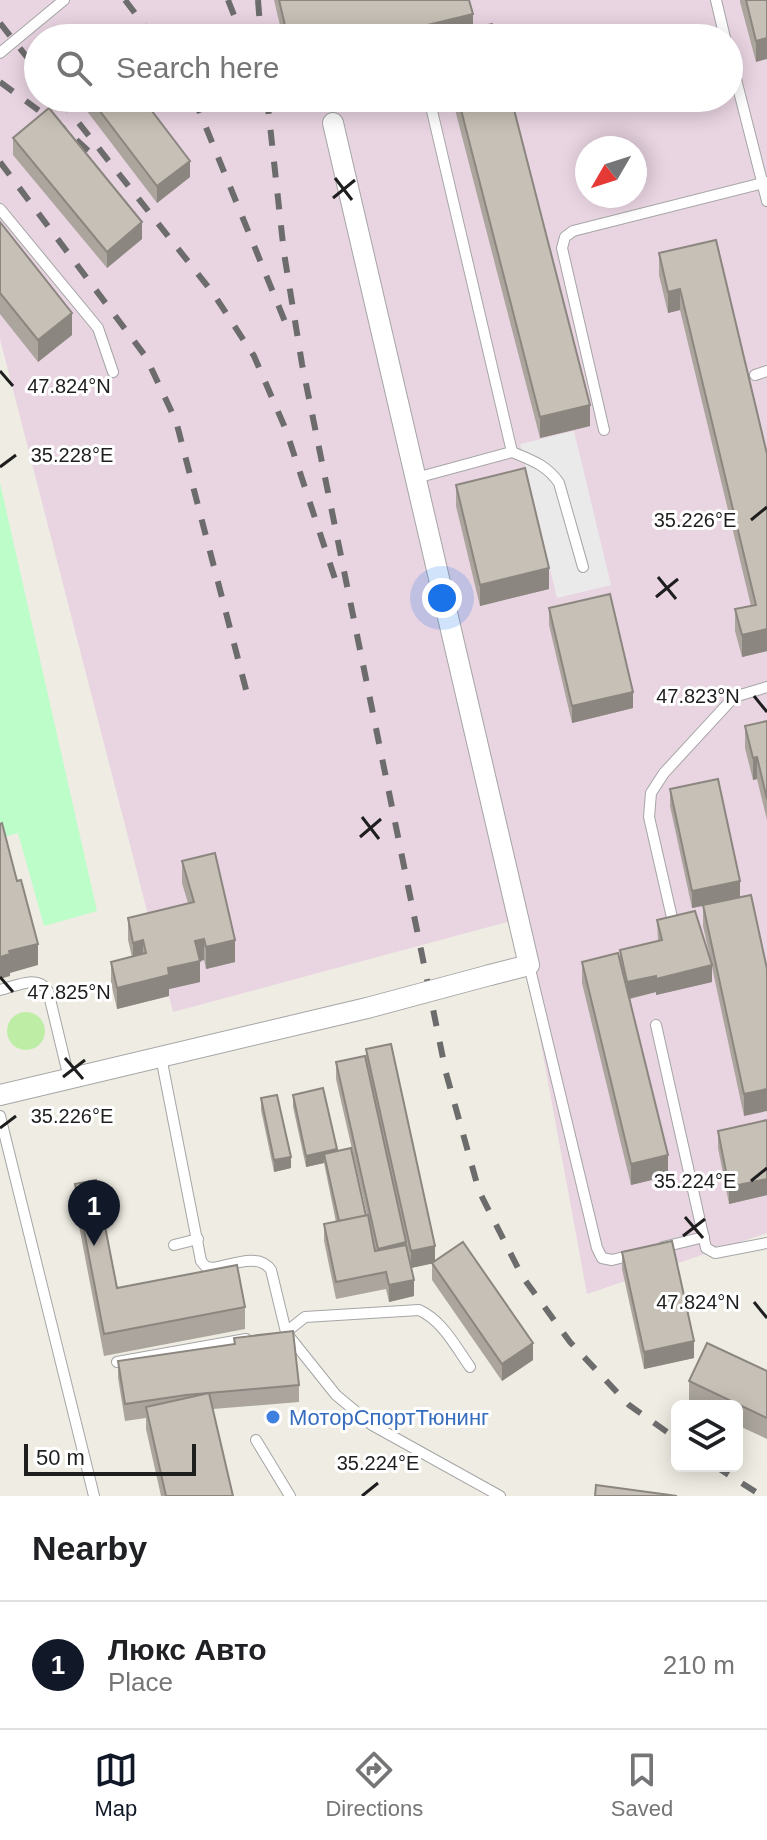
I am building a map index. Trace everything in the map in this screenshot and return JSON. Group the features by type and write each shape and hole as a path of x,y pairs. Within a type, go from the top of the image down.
{"street":[{"path":"0,1095 367,1008 529,965 333,123"}],"lane":[{"path":"35,24 64,0"},
{"path":"716,0 722,24"},
{"path":"0,53 24,33"},
{"path":"743,103 765,182 767,201"},
{"path":"432,112 512,452"},
{"path":"604,430 562,248 565,237 573,231 765,182"},
{"path":"0,209 98,328 113,372"},
{"path":"755,375 767,371"},
{"path":"416,478 512,452 544,465 559,483 583,567"},
{"path":"673,922 649,817 651,793 664,773 734,697 767,687"},
{"path":"529,965 597,1248 602,1258 612,1260 643,1252"},
{"path":"0,990 36,981 44,984 69,1078"},
{"path":"656,1025 706,1248 715,1253 767,1243"},
{"path":"161,1057 201,1261 206,1267 214,1268 259,1260 267,1264 286,1332 336,1395 372,1425 500,1496"},
{"path":"0,1116 94,1496"},
{"path":"658,1248 704,1237"},
{"path":"174,1245 198,1239"},
{"path":"271,1335 286,1332 305,1317 419,1310 439,1324 470,1367"},
{"path":"117,1362 255,1338"},
{"path":"256,1440 290,1496"}],"shaded area":[{"path":"0,0 767,0 767,1233 587,1294 518,919 173,1012 0,339"},
{"path":"574,431 611,585 557,598 520,444"}],"green space":[{"path":"0,483 97,911 44,926 18,833 0,838"},
{"path":"26,1012 39,1018 45,1031 39,1044 26,1050 13,1044 7,1031 13,1018"}],"building":[{"path":"279,0 469,0 473,14 432,24 285,24"},
{"path":"746,0 767,0 767,38 756,41"},
{"path":"44,112 52,112 142,222 107,252 13,138"},
{"path":"101,112 153,112 190,161 157,186"},
{"path":"462,112 515,112 590,405 540,417"},
{"path":"0,222 72,313 38,340 0,293"},
{"path":"716,240 767,454 767,629 742,635 735,609 756,605 680,289 668,292 659,253"},
{"path":"525,468 549,568 480,585 456,485"},
{"path":"610,594 633,692 572,706 549,608"},
{"path":"767,721 767,799 757,757 753,758 745,726"},
{"path":"718,779 740,881 692,891 670,789"},
{"path":"0,824 38,944 9,951 10,954 0,957"},
{"path":"215,853 235,940 206,947 204,939 195,941 200,961 168,968 169,975 117,988 111,962 146,953 143,940 133,943 128,918 194,902 182,861"},
{"path":"751,895 767,969 767,1089 744,1094 703,905"},
{"path":"695,911 712,965 656,979 656,976 627,982 620,950 662,940 657,920"},
{"path":"618,953 668,1155 631,1164 582,962"},
{"path":"391,1044 435,1246 411,1251 366,1049"},
{"path":"365,1056 406,1242 378,1249 336,1062"},
{"path":"323,1088 337,1149 306,1156 293,1095"},
{"path":"277,1095 291,1157 274,1160 261,1098"},
{"path":"767,1120 767,1179 729,1187 718,1131"},
{"path":"351,1148 366,1216 339,1221 324,1154"},
{"path":"96,1180 117,1288 237,1265 245,1307 104,1334 75,1184"},
{"path":"368,1215 375,1251 406,1245 414,1280 389,1285 386,1272 336,1282 324,1224"},
{"path":"672,1241 694,1341 644,1352 622,1252"},
{"path":"463,1242 533,1343 502,1364 432,1263"},
{"path":"293,1331 299,1385 125,1404 118,1361 235,1344 234,1338"},
{"path":"707,1343 767,1371 767,1418 743,1407 743,1400 729,1400 689,1381"},
{"path":"209,1393 233,1496 166,1496 146,1407"},
{"path":"596,1485 677,1496 595,1496"}],"railway":[{"path":"125,0 143,24"},
{"path":"228,0 237,24"},
{"path":"258,0 260,24"},
{"path":"0,23 24,53"},
{"path":"0,82 24,100"},
{"path":"41,112 96,158"},
{"path":"70,112 213,293 254,356 286,430 338,588"},
{"path":"200,112 290,334"},
{"path":"269,112 284,253 302,364 446,1073 479,1191 522,1276 570,1342 629,1405 671,1435"},
{"path":"0,162 146,357 176,421 250,705"},
{"path":"724,1472 762,1496"}],"place":[{"name":"Люкс Авто","path":"94,1246"},
{"name":"МоторСпортТюнинг","path":"273,1417"}]}
